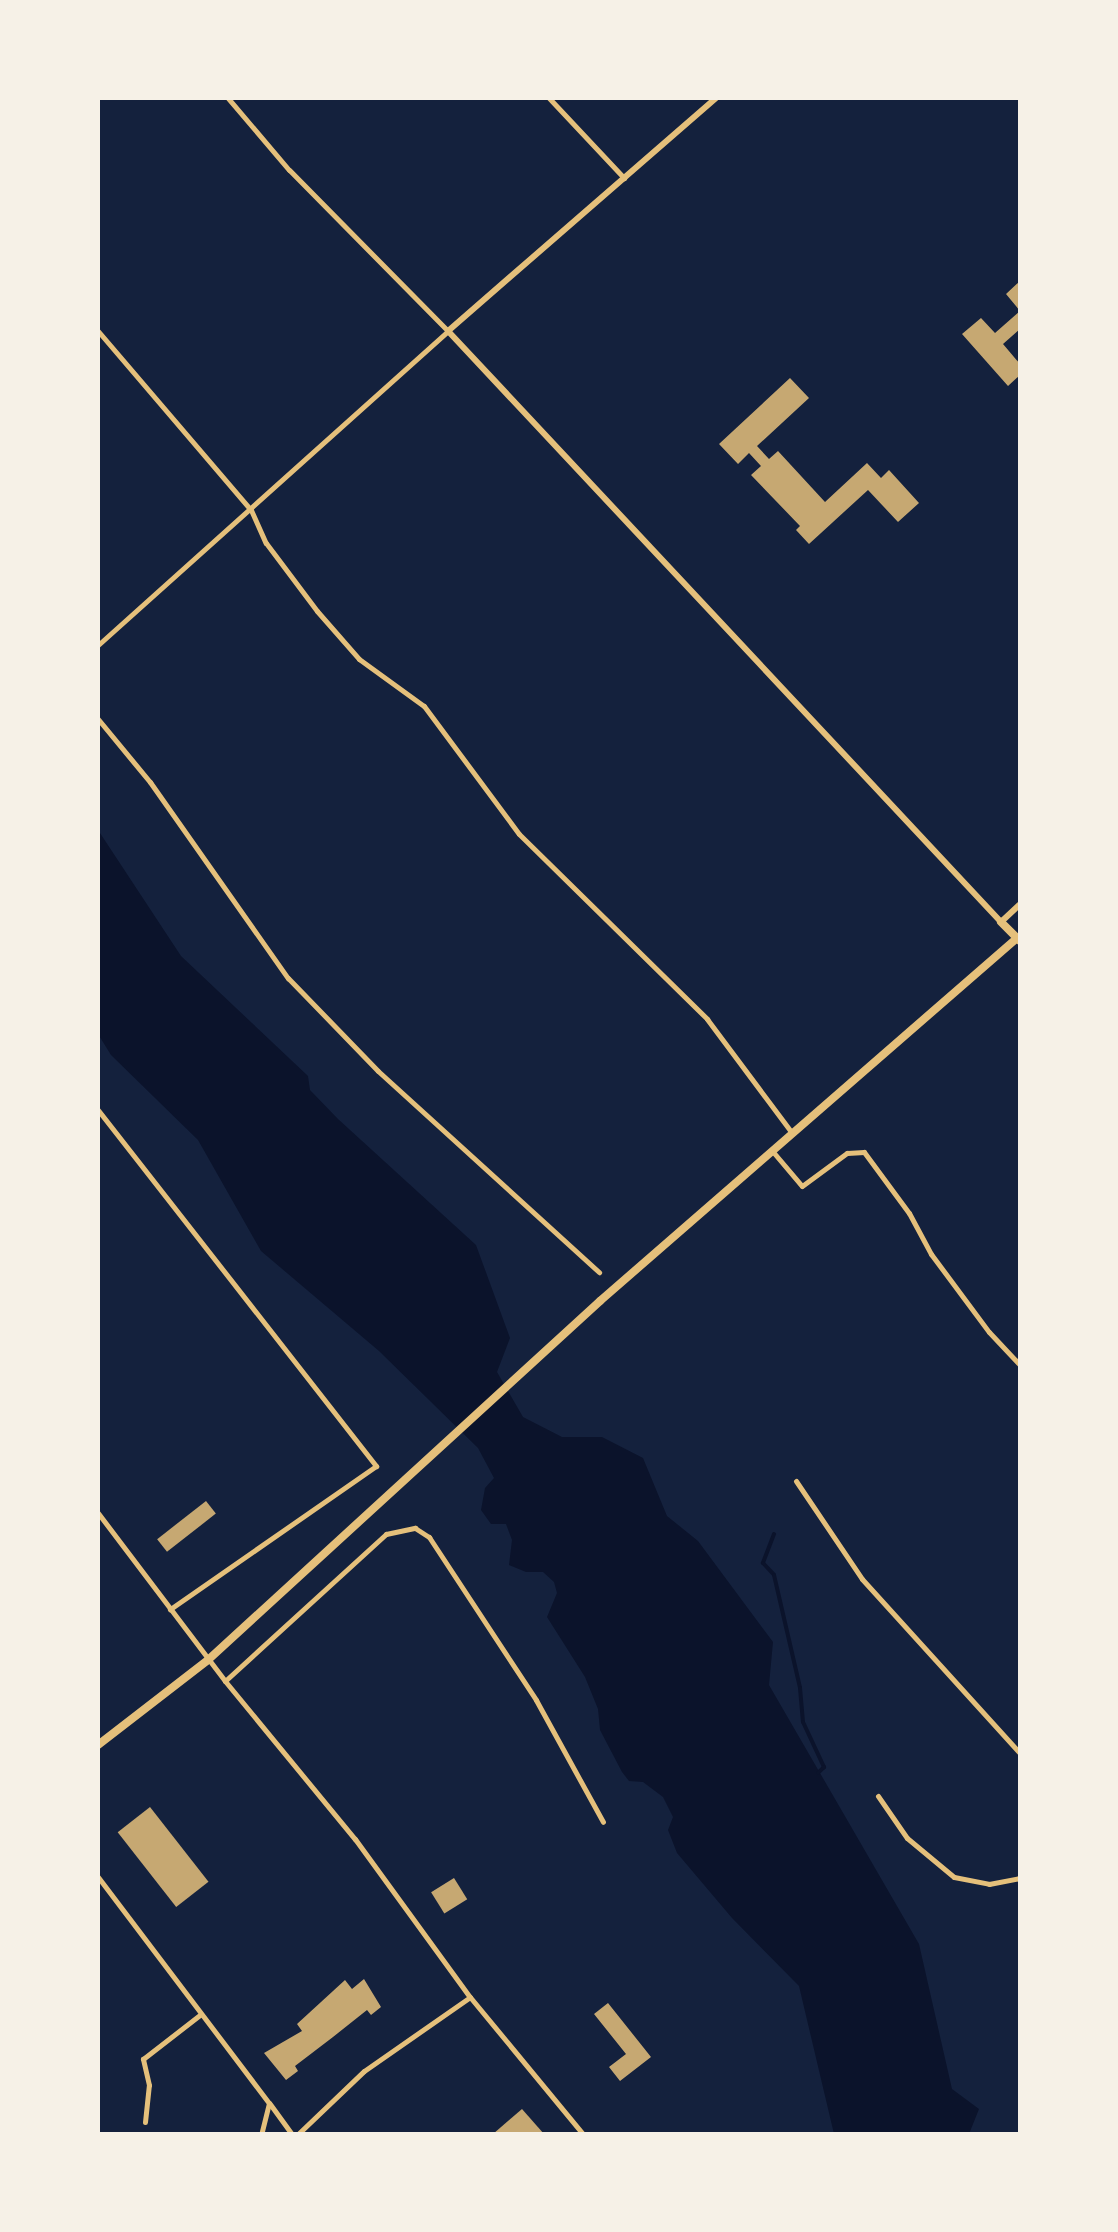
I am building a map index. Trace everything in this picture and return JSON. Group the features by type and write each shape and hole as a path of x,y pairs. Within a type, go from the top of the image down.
{"main road":[{"path":"98,1745 208,1660 600,1302 1019,939 1001,922"}],"street":[{"path":"228,98 288,170 448,331 1001,922 1020,904"},
{"path":"549,98 624,178"},
{"path":"98,645 448,331 716,98"},
{"path":"98,331 251,510 266,543 316,611 359,658 424,706 519,834 707,1019 794,1135"},
{"path":"98,719 150,782 288,978 378,1071 599,1272"},
{"path":"98,1110 376,1466 170,1610"},
{"path":"774,1154 802,1186 847,1152 864,1152 909,1213 931,1254 989,1332 1020,1365"},
{"path":"796,1481 862,1579 1020,1754"},
{"path":"98,1513 208,1660 355,1839 470,1997 582,2134"},
{"path":"225,1681 386,1534 416,1528 429,1537 536,1700 602,1822"},
{"path":"878,1796 907,1838 954,1877 990,1884 1020,1878"},
{"path":"98,1878 295,2134 364,2071 470,1997"},
{"path":"144,2122 149,2085 143,2060 201,2014"},
{"path":"261,2134 269,2103"}],"water":[{"path":"98,830 181,956 308,1076 310,1090 338,1119 476,1245 510,1338 497,1372 523,1417 562,1437 602,1437 643,1458 667,1516 698,1541 773,1642 769,1685 919,1944 952,2089 979,2109 969,2134 834,2134 799,1986 732,1918 677,1853 668,1830 673,1817 663,1797 643,1782 629,1781 622,1772 600,1730 598,1709 585,1677 547,1617 557,1593 554,1582 543,1572 526,1572 509,1565 512,1540 506,1524 491,1524 481,1510 485,1488 494,1478 478,1448 379,1351 261,1251 198,1140 111,1055 98,1034"}],"building":[{"path":"1020,281 1020,311 1006,294"},
{"path":"1020,311 1020,329 1003,344 1020,364 1020,375 1008,386 962,334 981,318 995,333"},
{"path":"790,378 809,398 757,446 769,459 778,451 825,502 867,463 881,478 889,470 919,503 898,522 868,490 809,544 796,530 800,526 751,475 761,466 749,453 738,464 719,444"},
{"path":"206,1501 216,1514 167,1552 157,1539"},
{"path":"150,1807 208,1882 176,1907 118,1832"},
{"path":"454,1878 467,1899 444,1914 431,1892"},
{"path":"364,1979 381,2007 371,2015 367,2010 295,2066 298,2071 286,2080 264,2053 302,2031 297,2024 345,1980 352,1989"},
{"path":"608,2003 651,2057 620,2081 609,2067 626,2054 594,2014"},
{"path":"522,2109 544,2134 493,2134"}],"waterway":[{"path":"774,1534 763,1563 774,1575 800,1688 803,1722 824,1767 818,1773"}]}
